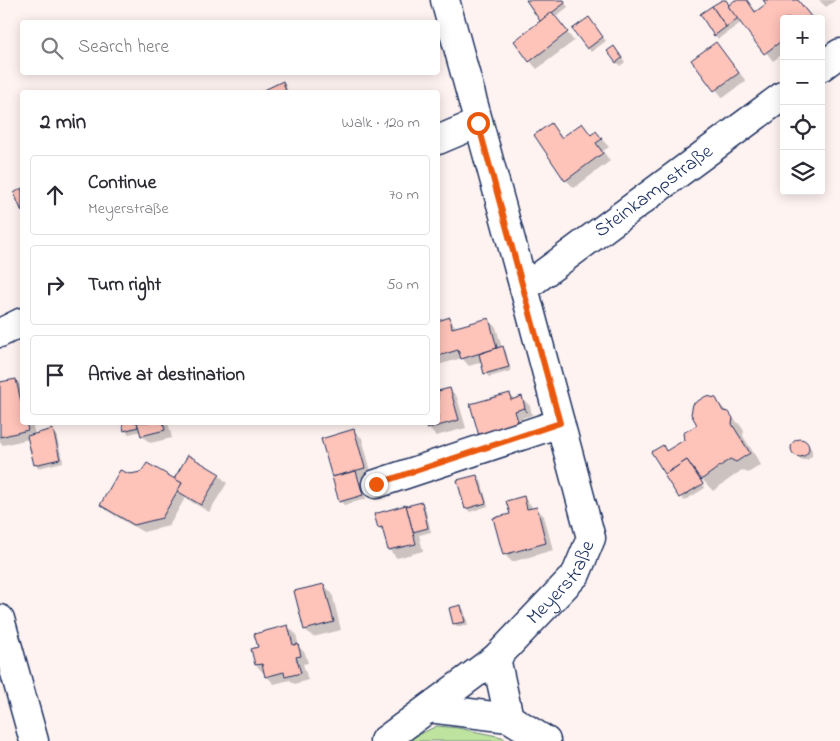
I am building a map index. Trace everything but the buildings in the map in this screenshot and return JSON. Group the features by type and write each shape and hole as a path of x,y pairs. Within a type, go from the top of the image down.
{"street":[{"name":"Meyerstraße","path":"384,741 496,658 576,574 591,538 445,0"},
{"path":"825,64 840,53"},
{"name":"Steinkampstraße","path":"524,288 780,98"},
{"path":"440,139 478,123"},
{"path":"0,333 20,323"},
{"path":"376,484 560,423"},
{"path":"0,619 34,741"},
{"path":"496,658 509,718"},
{"path":"429,708 509,718 546,741"}],"green space":[{"path":"437,726 458,728 502,737 507,741 405,741"}],"route":[{"path":"376,484 560,423 478,123"}]}
